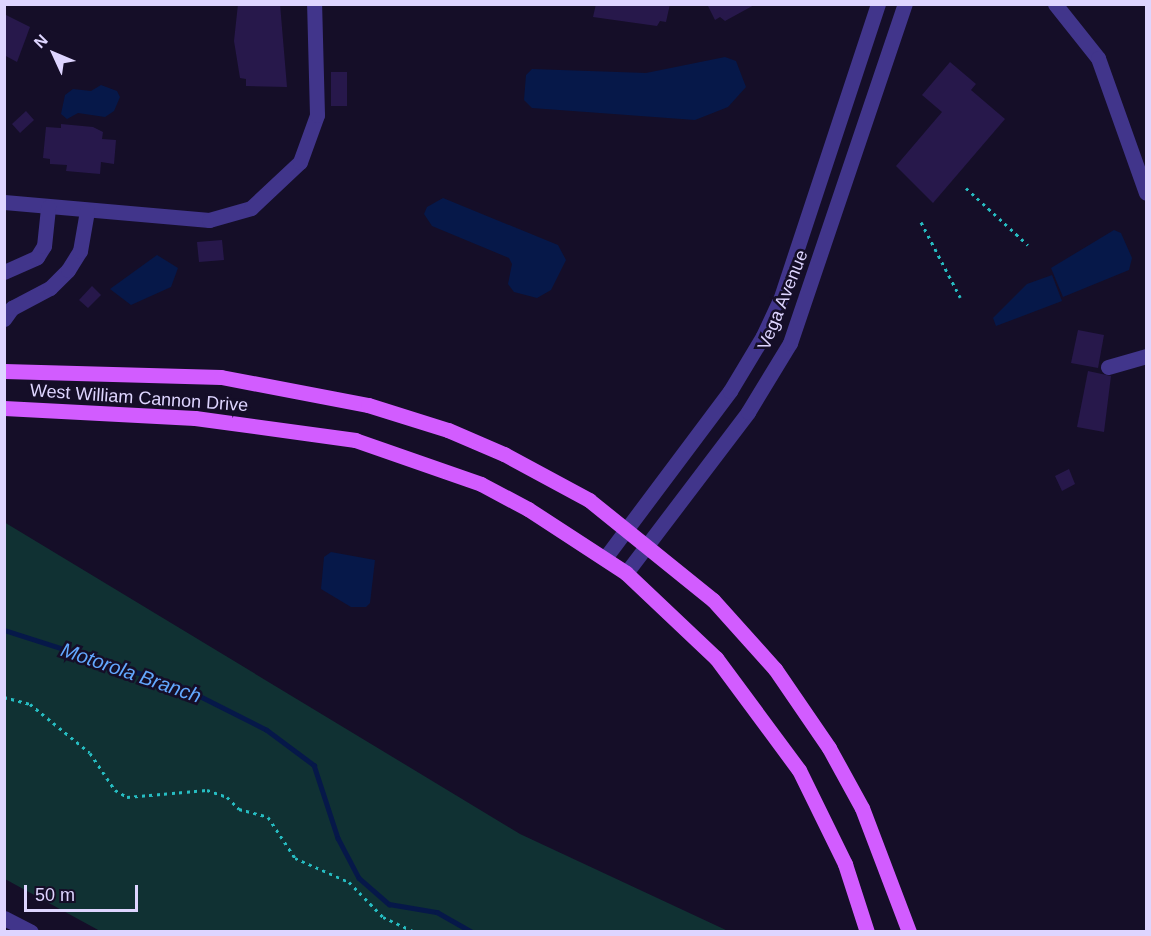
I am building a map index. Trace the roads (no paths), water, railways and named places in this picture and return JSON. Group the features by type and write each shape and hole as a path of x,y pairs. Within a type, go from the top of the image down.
{"main road":[{"name":"West William Cannon Drive","path":"4,371 221,377 368,405 448,430 504,453 580,495 649,545 735,622 805,709 862,808 909,932"},
{"name":"West William Cannon Drive","path":"4,408 195,418 355,440 481,484 605,558 626,573 716,658 768,723 826,822 867,932"}],"street":[{"path":"4,202 209,220 251,208 277,187 300,162 317,116 314,4"},
{"name":"Vega Avenue","path":"605,558 717,408 763,336 780,300 878,4"},
{"name":"Vega Avenue","path":"626,573 748,412 790,343 905,4"},
{"path":"1055,4 1098,58 1146,193"},
{"path":"4,272 37,257 44,246 48,207"},
{"path":"4,319 12,308 50,288 68,270 80,251 87,211"},
{"path":"1108,367 1146,356"},
{"path":"4,918 31,932"}],"water":[{"path":"725,57 736,61 746,87 728,107 695,120 532,108 524,100 526,75 532,69 646,73"},
{"path":"101,85 117,91 120,97 114,111 105,117 78,113 67,119 61,114 65,95 73,89 91,91"},
{"path":"443,198 558,245 566,260 551,290 537,298 514,292 508,284 512,264 509,258 432,226 424,214 427,207"},
{"path":"1114,230 1121,233 1132,258 1129,270 1063,297 1051,268"},
{"path":"157,255 178,268 171,287 131,305 110,289"},
{"path":"1052,275 1062,301 996,326 993,318 1027,284"},
{"path":"331,552 375,560 370,603 366,607 351,607 321,589 324,557"}],"waterway":[{"name":"Motorola Branch","path":"4,630 180,686 267,730 314,765 338,838 359,878 389,904 437,912 472,932"}]}
